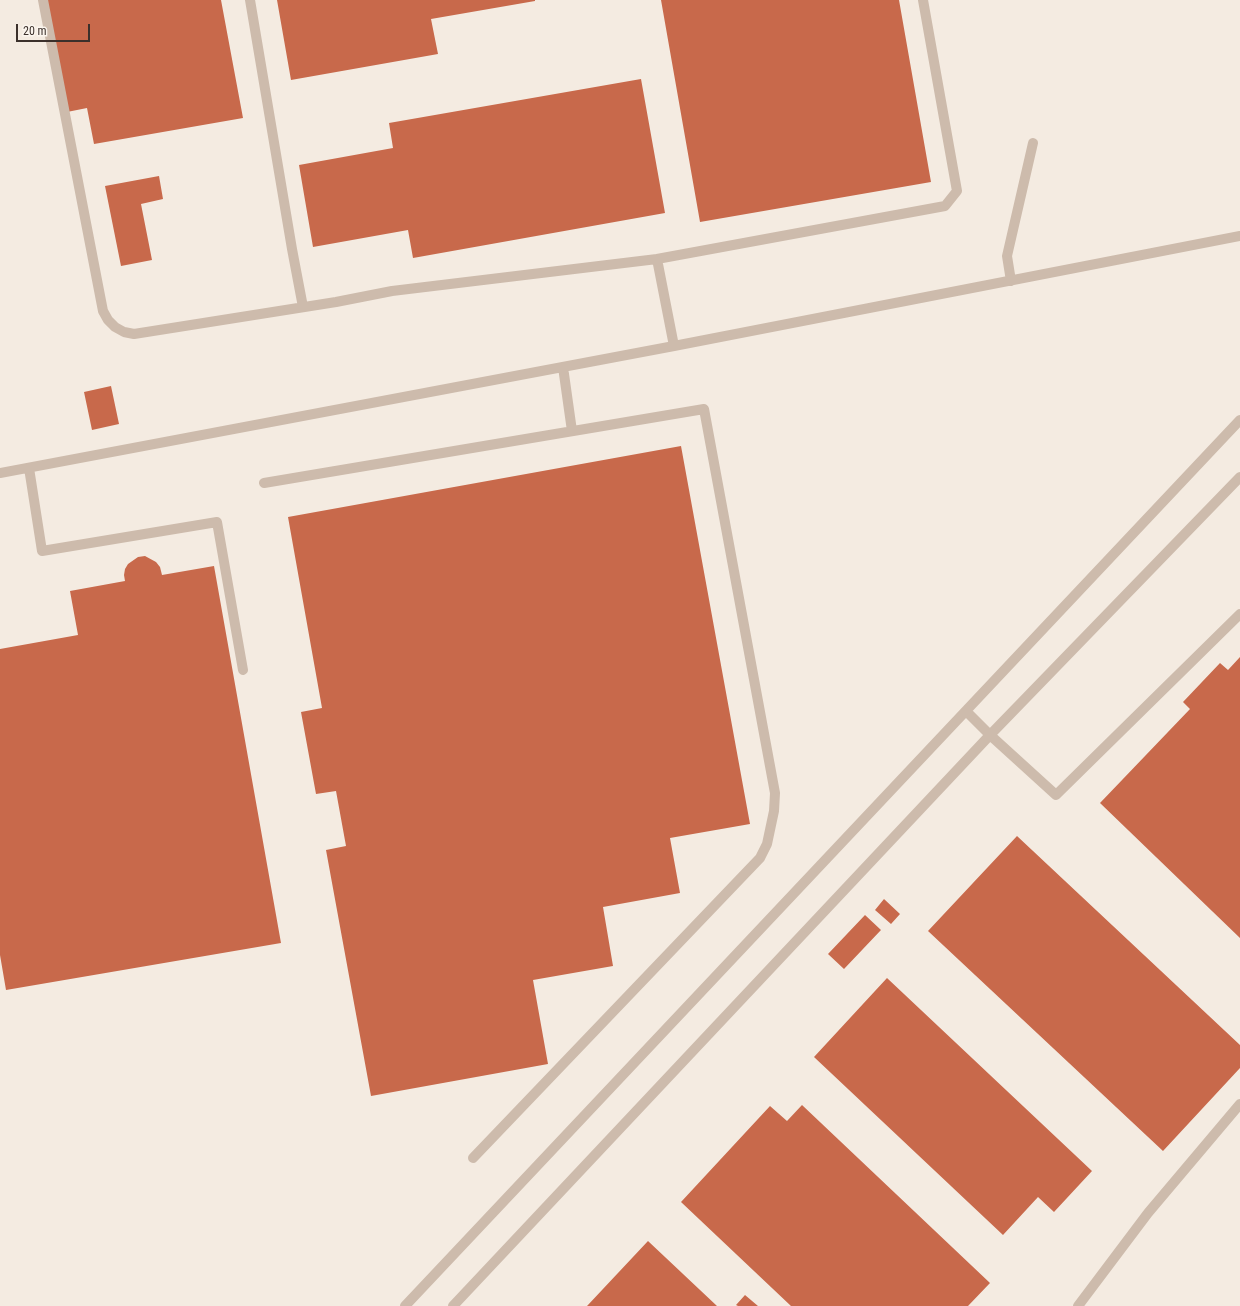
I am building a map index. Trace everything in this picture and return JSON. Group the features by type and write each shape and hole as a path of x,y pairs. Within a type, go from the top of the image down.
{"street":[{"path":"43,0 103,311 114,328 134,334 392,291 657,259 945,206 957,191 923,0"},
{"path":"250,0 303,307"},
{"path":"1011,280 1007,256 1033,143"},
{"path":"0,473 674,346 1240,236"},
{"path":"657,259 674,346"},
{"path":"563,367 572,431"},
{"path":"264,482 704,409 775,794 774,811 767,844 760,858 472,1158"},
{"path":"405,1306 1240,420"},
{"path":"30,468 42,551 217,522 243,670"},
{"path":"453,1306 990,736 1240,477"},
{"path":"966,711 990,736 1056,795 1240,614"},
{"path":"1078,1306 1148,1213 1240,1104"}],"building":[{"path":"46,0 221,0 243,118 94,144 87,108 67,112"},
{"path":"277,0 535,1 431,19 438,54 291,80"},
{"path":"661,0 899,0 931,182 700,222"},
{"path":"641,79 665,213 413,258 408,230 313,247 299,165 393,148 389,123"},
{"path":"159,176 163,199 141,204 152,260 121,266 105,186"},
{"path":"111,386 119,424 92,430 84,392"},
{"path":"681,446 750,824 670,838 680,893 603,907 613,966 533,980 548,1064 371,1096 326,850 346,846 336,791 316,794 301,712 322,708 288,517"},
{"path":"145,556 156,562 160,567 162,575 214,566 281,943 6,990 0,955 0,649 78,635 70,591 125,581 125,569 128,564 138,557"},
{"path":"1240,657 1240,938 1100,803 1190,709 1183,702 1220,663 1228,670"},
{"path":"1017,836 1240,1045 1240,1068 1163,1151 928,931"},
{"path":"884,899 900,914 891,924 875,910"},
{"path":"865,915 881,930 844,969 828,954"},
{"path":"887,978 1092,1171 1054,1212 1038,1197 1003,1235 814,1057"},
{"path":"802,1105 990,1283 968,1306 791,1306 681,1202 770,1106 787,1121"},
{"path":"648,1241 717,1306 587,1306"},
{"path":"745,1295 758,1306 736,1305"}]}
